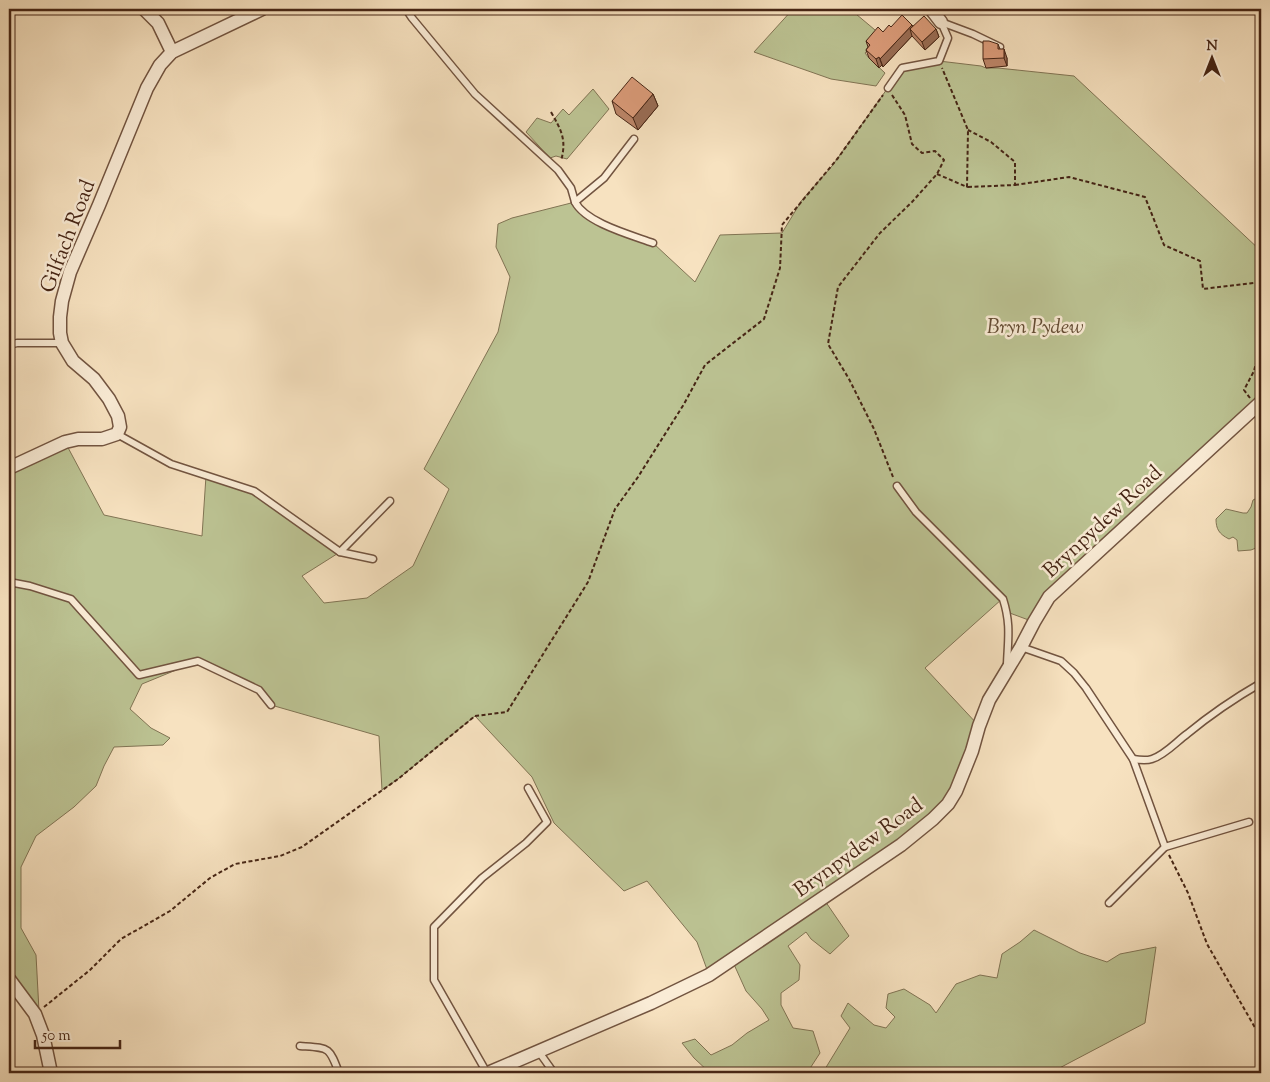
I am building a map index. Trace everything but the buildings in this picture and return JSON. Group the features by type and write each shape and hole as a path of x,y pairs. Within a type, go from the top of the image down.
{"street":[{"path":"144,9 158,22 172,52 262,9"},
{"path":"931,9 941,22"},
{"name":"Gilfach Road","path":"117,434 120,427 118,416 109,399 94,378 73,361 62,343 60,317 62,301 70,272 147,88 160,65 172,52"},
{"name":"Brynpydew Road","path":"488,1073 651,1003 709,975 907,840 933,819 948,804 956,791 989,700 1049,597 1259,404"},
{"path":"9,468 65,442 78,439 102,439 117,434"},
{"path":"9,979 35,1014 43,1035 51,1073"}],"lane":[{"path":"406,9 475,94 558,170 571,188 579,208 610,228 653,243"},
{"path":"941,22 1000,47"},
{"path":"888,88 902,68 939,61 948,38 941,22"},
{"path":"576,202 604,178 634,139"},
{"path":"9,345 17,342 62,343"},
{"path":"117,434 171,464 254,492 340,552 373,559"},
{"path":"897,486 916,512 1003,599 1009,626 1006,672"},
{"path":"340,552 390,501"},
{"path":"9,582 30,586 71,599 139,675 198,661 258,690 271,705"},
{"path":"1021,647 1061,661 1086,688 1133,759 1165,847"},
{"path":"1133,759 1150,760 1159,756 1187,734 1261,683"},
{"path":"488,1073 434,980 434,928 482,878 547,822 528,788"},
{"path":"1109,903 1165,847 1249,822"},
{"path":"300,1046 326,1050 332,1055 339,1073"},
{"path":"539,1052 554,1073"}],"path":[{"path":"939,61 968,130 968,187"},
{"path":"35,1014 90,970 121,939 170,911 210,878 235,864 280,856 302,848 398,780 474,716 507,712 588,582 615,509 638,477 679,412 705,364 764,319 780,268 782,225 838,158 888,88 905,115 912,144 922,153 935,151 944,160 937,174 880,233 838,287 828,344 849,379 874,429 897,486"},
{"path":"551,112 563,134 562,154 558,170"},
{"path":"968,130 991,142 1015,162 1015,185"},
{"path":"937,174 968,187 1015,185 1069,177 1145,197 1164,245 1200,261 1203,289 1261,282"},
{"path":"1259,404 1244,390 1254,371 1261,343"},
{"path":"1165,847 1188,893 1207,944 1261,1038"}],"green space":[{"path":"793,9 850,9 881,35 865,53 885,73 876,86 831,79 754,52"},
{"name":"Bryn Pydew","path":"939,61 986,68 1074,76 1261,251 1261,402 1049,597 1034,622 1007,612 1002,599 925,668 979,726 948,804 823,898 849,936 830,954 811,939 806,932 788,946 800,965 799,980 781,993 781,1005 793,1028 813,1031 820,1053 807,1073 710,1073 694,1058 682,1043 695,1039 711,1055 732,1045 747,1033 769,1020 746,991 732,960 709,975 697,942 647,881 624,891 554,823 532,777 475,716 382,790 379,736 271,705 259,690 198,661 142,684 130,709 151,728 170,738 163,745 114,747 96,786 74,807 36,836 21,867 21,928 36,955 39,1011 9,969 9,468 65,442 104,515 202,536 206,476 254,491 340,552 302,576 324,603 367,598 413,566 449,489 424,469 498,332 510,277 496,247 498,224 512,218 575,202 585,213 653,243 695,282 720,235 782,233 802,200 832,166 902,68"},
{"path":"593,89 609,109 567,159 556,156 550,158 526,132 537,118 551,123 563,109 569,115"},
{"path":"1261,496 1261,546 1251,550 1238,551 1237,540 1233,537 1229,539 1220,533 1217,528 1216,519 1226,509 1247,513 1253,500"},
{"path":"1034,930 1080,953 1107,962 1120,954 1156,947 1145,1023 1050,1073 809,1073 825,1069 850,1028 841,1016 848,1003 874,1025 886,1028 895,1017 886,1008 888,994 904,989 930,1005 936,1013 956,984 980,975 997,978 1002,954"}]}
